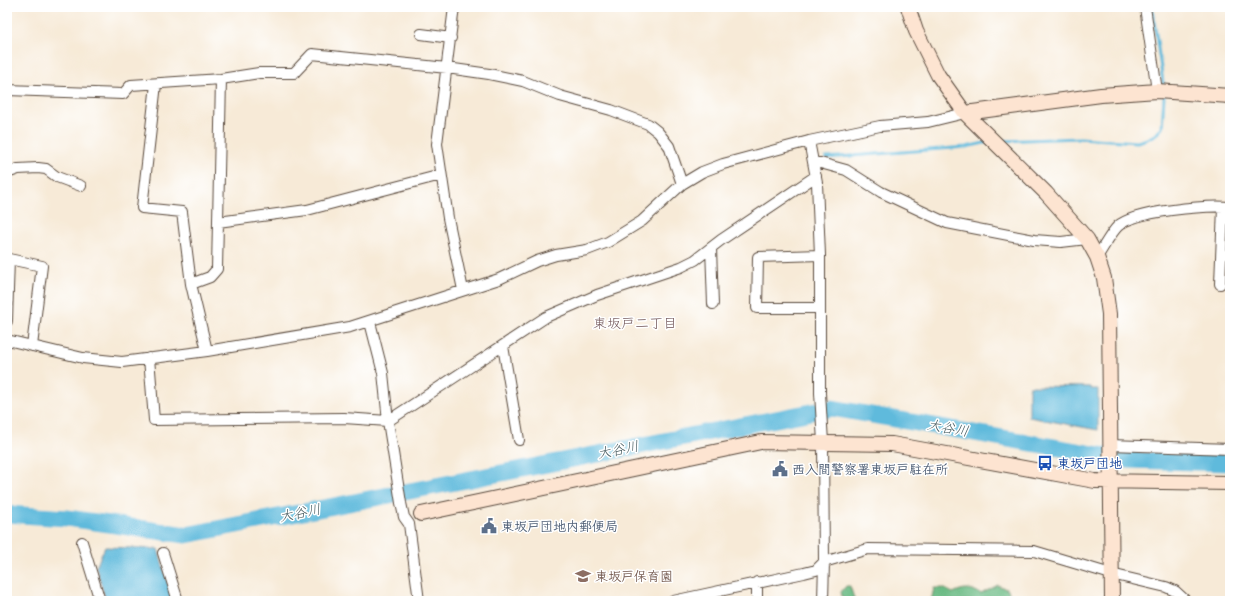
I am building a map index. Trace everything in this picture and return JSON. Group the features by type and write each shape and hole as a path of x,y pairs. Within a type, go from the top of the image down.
{"street":[{"path":"454,7 437,144 448,218 463,290"},
{"path":"908,7 916,31 938,75 965,113 1051,198 1087,239 1097,257 1104,278 1109,314 1112,601"},
{"path":"1145,7 1158,91"},
{"path":"421,34 451,38"},
{"path":"7,90 122,94 131,85 221,80 259,73 294,73 312,54 447,68 523,81 560,96 611,110 648,124 658,132 669,146 682,184"},
{"path":"191,284 210,277 217,269 221,80"},
{"path":"156,84 142,208 182,212 191,284 207,351"},
{"path":"7,340 83,358 122,362 207,351 350,327 370,322 499,279 537,261 556,255 587,250 608,242 642,221 682,184 702,172 723,164 810,141 880,126 928,122 965,113 1101,95 1158,91 1230,96"},
{"path":"810,141 816,176 820,255 820,393 823,442 824,562 822,601"},
{"path":"813,161 846,170 881,192 947,223 1034,240 1061,242 1087,239"},
{"path":"7,173 18,169 46,169 57,177 81,186"},
{"path":"218,222 307,210 441,175"},
{"path":"149,358 154,420 344,418 388,421 546,317 570,306 681,267 695,260 816,176"},
{"path":"1097,257 1117,226 1125,221 1160,212 1207,206 1226,207 1220,284"},
{"path":"711,248 713,304"},
{"path":"820,255 758,257 757,308 820,308"},
{"path":"7,321 9,259 42,266 32,346"},
{"path":"370,322 383,373 388,421 398,486 404,517 409,524 419,601"},
{"path":"503,346 519,440"},
{"path":"409,524 413,519 421,514 750,444 823,442 892,444 1095,480 1230,483"},
{"path":"1110,445 1230,449"},
{"path":"82,542 100,601"},
{"path":"673,601 757,582 804,574 816,570 824,562 868,549 1034,550 1111,574 1166,587 1175,591 1186,601"},
{"path":"163,553 178,601"},
{"path":"757,582 757,601"}],"green space":[{"path":"998,585 1008,590 1012,601 931,601 934,588 943,588 953,593 968,589 974,590 981,594"},
{"path":"846,586 850,586 855,601 843,601 841,592"}],"water":[{"path":"1029,386 1090,387 1091,389 1098,389 1098,430 1029,417"},
{"path":"105,547 158,549 173,601 106,601 96,567"}],"waterway":[{"path":"1152,7 1164,89"},
{"path":"1000,141 1080,138 1141,141 1148,139 1162,128 1164,96"},
{"path":"826,158 966,147 989,142"},
{"name":"大谷川","path":"7,514 67,518 186,535 832,408 1128,460 1230,463"}],"place":[{"name":"東坂戸団地","path":"1045,463"},
{"name":"西入間警察署東坂戸駐在所","path":"780,469"},
{"name":"東坂戸団地内郵便局","path":"489,526"},
{"name":"東坂戸保育園","path":"583,576"}],"district":[{"name":"東坂戸二丁目","path":"635,323"}]}
